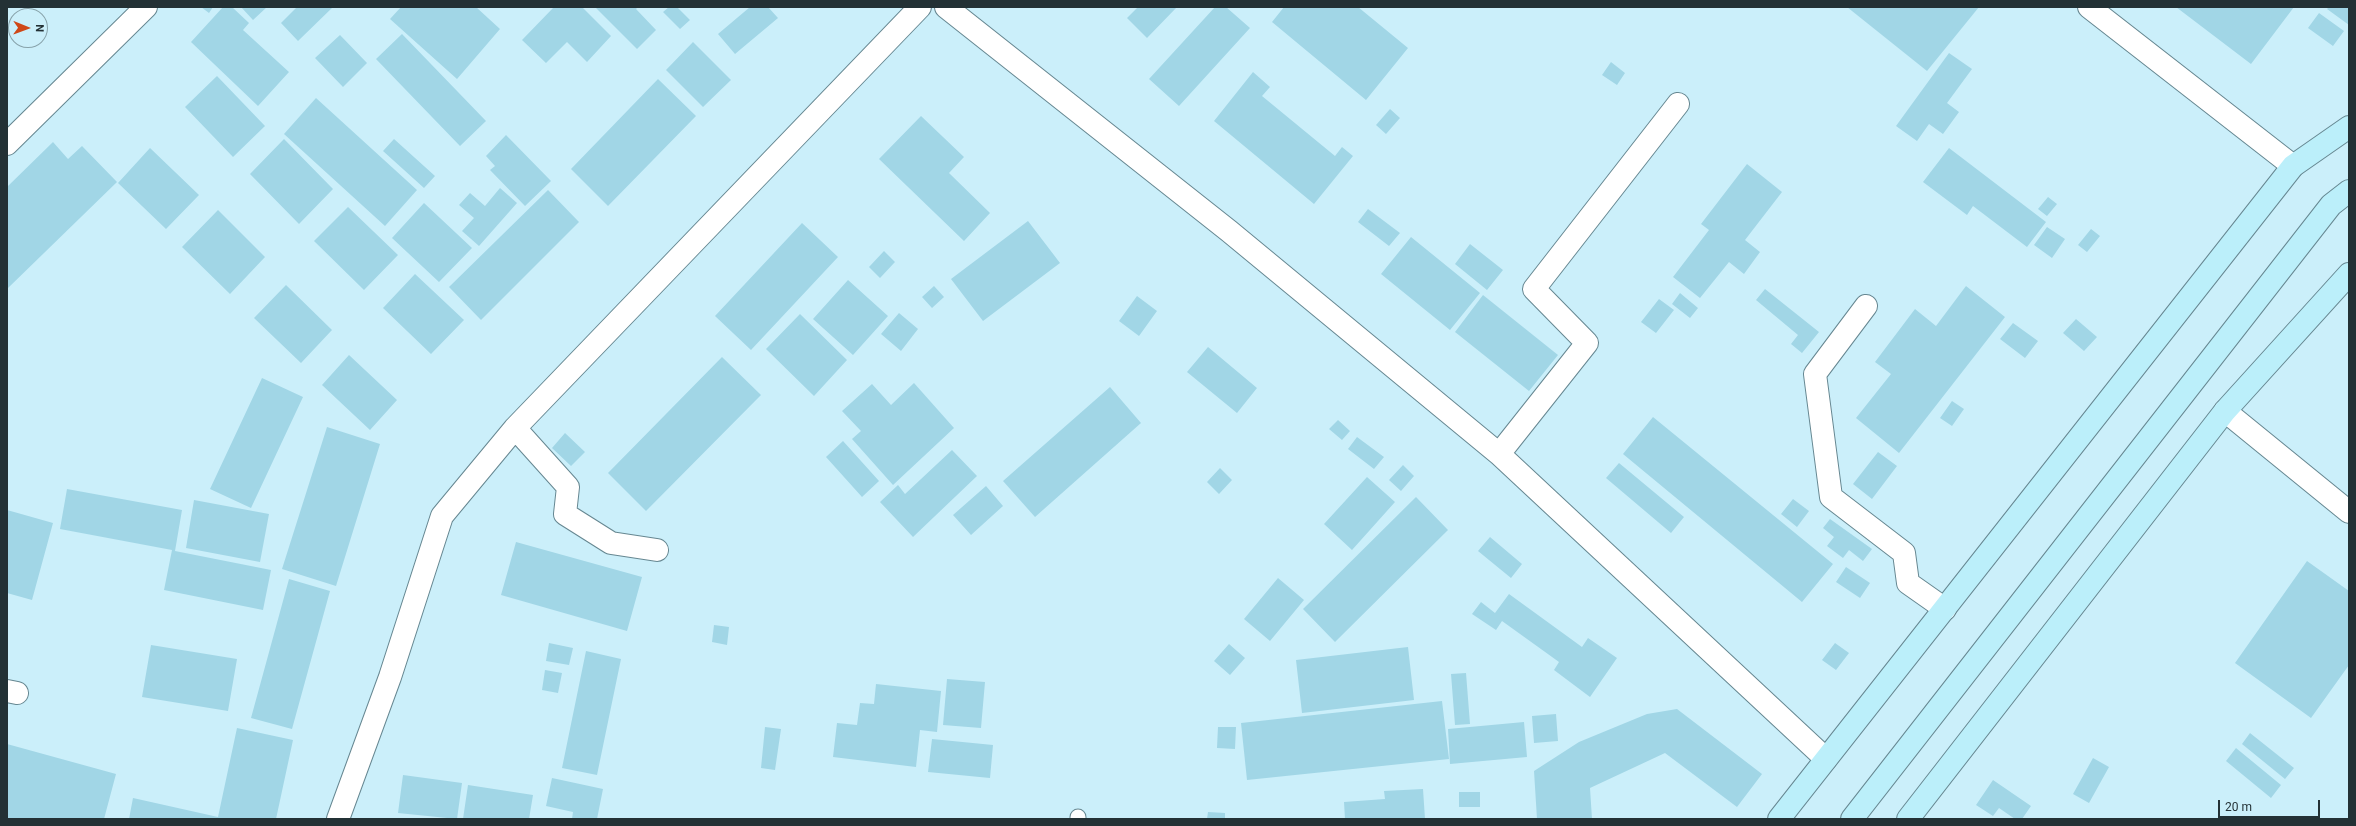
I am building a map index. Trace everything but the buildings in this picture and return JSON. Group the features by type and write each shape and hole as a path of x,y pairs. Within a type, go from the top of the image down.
{"main road":[{"path":"1779,819 2294,166 2349,127"},
{"path":"1852,819 2331,205 2349,191"},
{"path":"1908,819 2226,411 2349,274"}],"street":[{"path":"7,144 146,7"},
{"path":"338,819 390,677 442,516 515,428 920,7"},
{"path":"946,7 1228,231 1499,454 1826,759"},
{"path":"2089,7 2294,166"},
{"path":"1499,454 1587,343 1534,289 1678,104"},
{"path":"1866,306 1815,374 1831,497 1904,553 1908,583 1945,609"},
{"path":"2226,411 2349,512"},
{"path":"515,428 568,487 564,514 611,544 657,550"}]}
